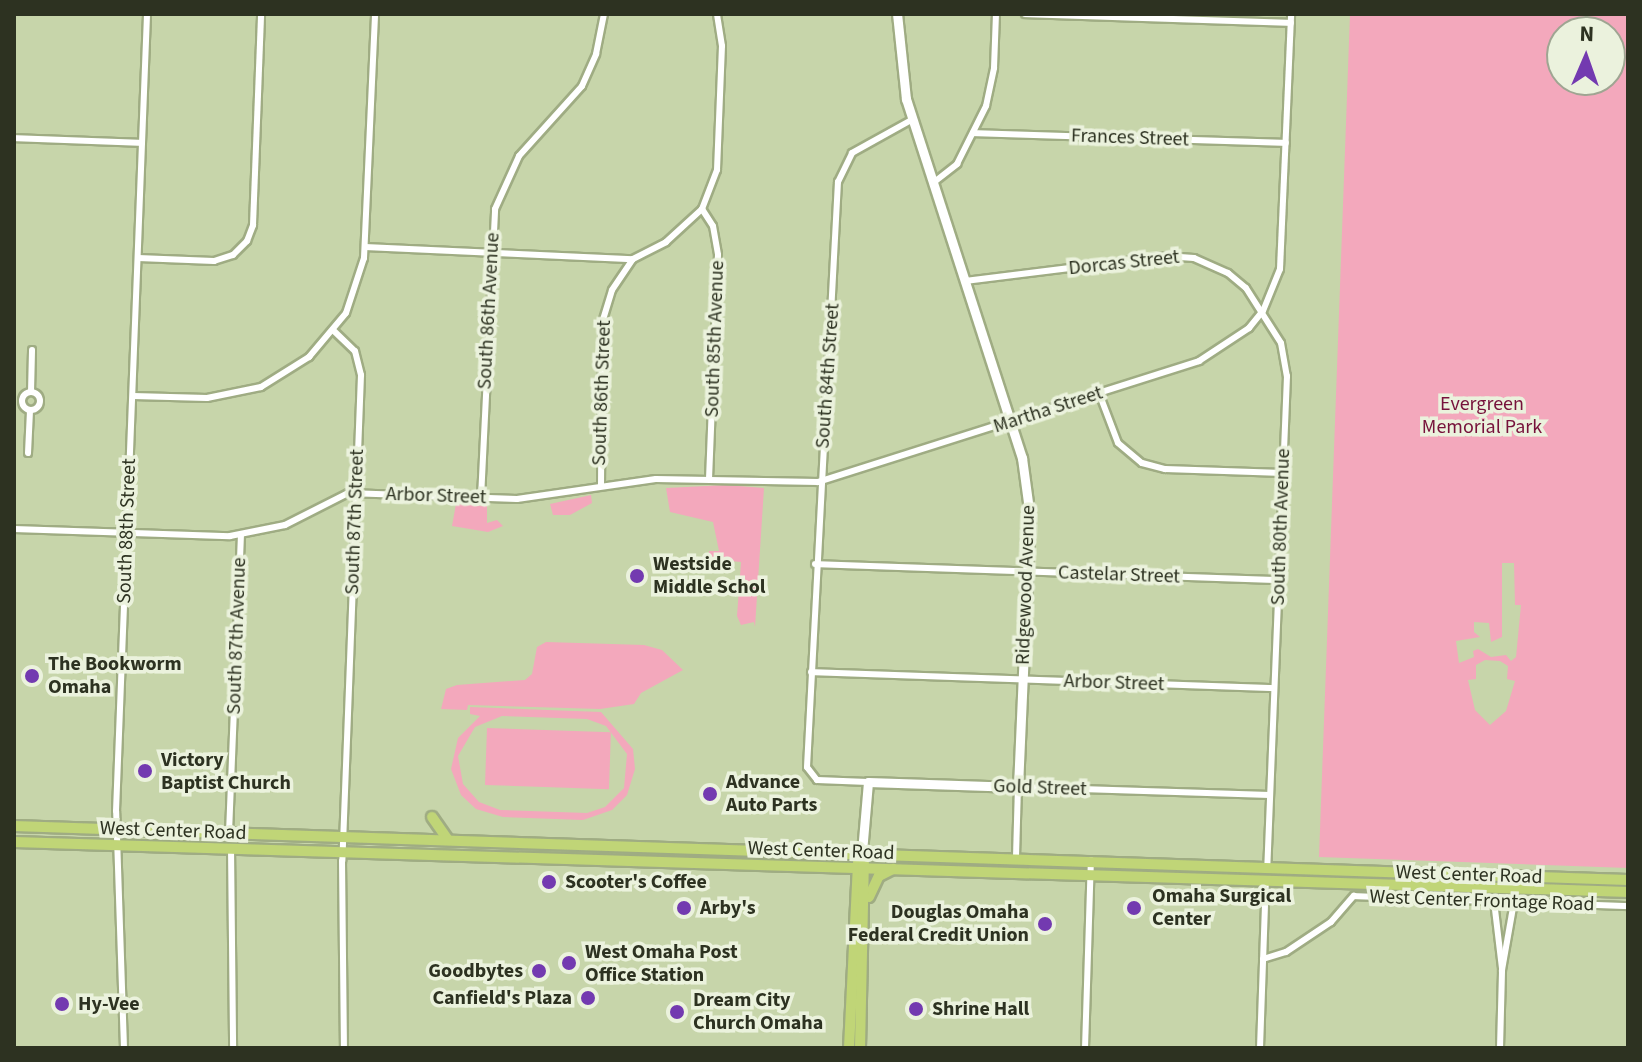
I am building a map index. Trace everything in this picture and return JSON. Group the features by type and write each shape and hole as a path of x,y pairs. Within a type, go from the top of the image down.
{"main road":[{"path":"897,14 900,69 913,119"},
{"name":"Ridgewood Avenue","path":"913,119 1011,422 1028,487 1018,787"},
{"path":"849,1048 868,782"},
{"name":"Gold Street","path":"868,782 1018,787"},
{"path":"432,817 448,840"},
{"name":"West Center Road","path":"14,826 1016,857 1628,880"},
{"name":"West Center Road","path":"14,842 342,849 1628,892"},
{"path":"860,866 864,919 860,1048"},
{"path":"864,919 876,880 903,867"}],"street":[{"name":"South 88th Street","path":"124,1048 116,829 147,14"},
{"path":"138,258 210,261 237,252 253,225 261,14"},
{"path":"133,396 207,398 250,391 298,366 334,331 355,292 365,247 375,14"},
{"name":"South 86th Avenue","path":"481,498 490,251 495,209 511,170 582,86 596,54 604,14"},
{"path":"365,247 633,259 678,234 702,209 719,156 722,46 717,14"},
{"path":"933,183 957,164 992,83 996,14"},
{"path":"1025,14 1291,23"},
{"path":"1263,311 1282,260 1291,14"},
{"name":"South 84th Street","path":"811,777 807,767 818,482 829,410 839,174 852,153 913,119"},
{"name":"Frances Street","path":"973,133 1286,143"},
{"path":"14,138 142,143"},
{"name":"South 85th Avenue","path":"702,209 713,226 718,255 709,479"},
{"name":"Dorcas Street","path":"965,281 1182,256 1228,273 1263,311"},
{"name":"South 86th Street","path":"601,486 602,323 612,290 633,259"},
{"name":"Martha Street","path":"818,482 1214,355 1263,311"},
{"name":"South 80th Avenue","path":"1260,1048 1286,362 1263,311"},
{"name":"South 87th Street","path":"334,331 352,346 361,366 342,849 344,1048"},
{"path":"28,453 30,411 40,402 31,392 32,350"},
{"path":"30,411 17,400 31,392"},
{"path":"1099,393 1118,443 1142,463 1165,469 1283,473"},
{"name":"Arbor Street","path":"14,529 241,535 285,525 341,495 356,493 538,498 601,486 709,479 818,482"},
{"name":"South 87th Avenue","path":"229,833 241,535"},
{"name":"Castelar Street","path":"815,564 1279,580"},
{"name":"Arbor Street","path":"811,672 1274,688"},
{"name":"Gold Street","path":"811,777 868,782"},
{"name":"Gold Street","path":"1018,787 1270,795"},
{"name":"Ridgewood Avenue","path":"1016,857 1018,787"},
{"path":"231,847 233,1048"},
{"path":"1085,1048 1091,860"},
{"name":"West Center Frontage Road","path":"1263,959 1286,952 1331,922 1354,896 1628,906"},
{"path":"1494,901 1502,970 1500,1048"},
{"path":"1502,970 1514,902"}],"green space":[{"name":"Evergreen Memorial Park","path":"1350,14 1628,14 1628,868 1319,857","holes":["1502,563 1514,563 1515,605 1521,605 1516,657 1511,661 1506,655 1491,657 1478,649 1473,651 1474,657 1459,663 1456,641 1480,637 1474,632 1474,622 1489,623 1491,642 1502,637","1485,660 1500,661 1508,666 1507,679 1515,681 1506,711 1490,725 1475,710 1468,680 1476,679 1476,665"]},
{"path":"726,485 764,488 755,627 754,622 741,625 737,616 741,562 708,559 709,551 719,551 713,522 670,512 666,488"},
{"path":"591,495 592,503 570,515 553,515 550,504"},
{"path":"456,504 487,506 487,523 497,520 503,526 488,532 452,526"},
{"path":"546,642 644,645 662,650 683,670 641,693 634,704 600,709 468,705 467,710 441,709 446,689 457,685 525,680 532,674 537,647"},
{"path":"470,707 601,712 633,749 635,769 627,795 612,810 583,820 503,817 476,809 461,795 451,769 458,738 480,716 470,714","holes":["502,716 587,719 606,726 627,754 624,788 605,807 587,813 500,810 479,802 463,784 458,756 475,727"]},
{"path":"487,728 611,732 609,789 485,785"}],"place":[{"name":"Westside Middle Schol","path":"637,576"},
{"name":"The Bookworm Omaha","path":"32,676"},
{"name":"Victory Baptist Church","path":"145,771"},
{"name":"Advance Auto Parts","path":"710,794"},
{"name":"Scooter's Coffee","path":"549,882"},
{"name":"Arby's","path":"684,908"},
{"name":"Omaha Surgical Center","path":"1134,908"},
{"name":"Douglas Omaha Federal Credit Union","path":"1045,924"},
{"name":"West Omaha Post Office Station","path":"569,963"},
{"name":"Goodbytes","path":"539,971"},
{"name":"Canfield's Plaza","path":"588,998"},
{"name":"Hy-Vee","path":"62,1004"},
{"name":"Shrine Hall","path":"916,1009"},
{"name":"Dream City Church Omaha","path":"677,1012"}]}
